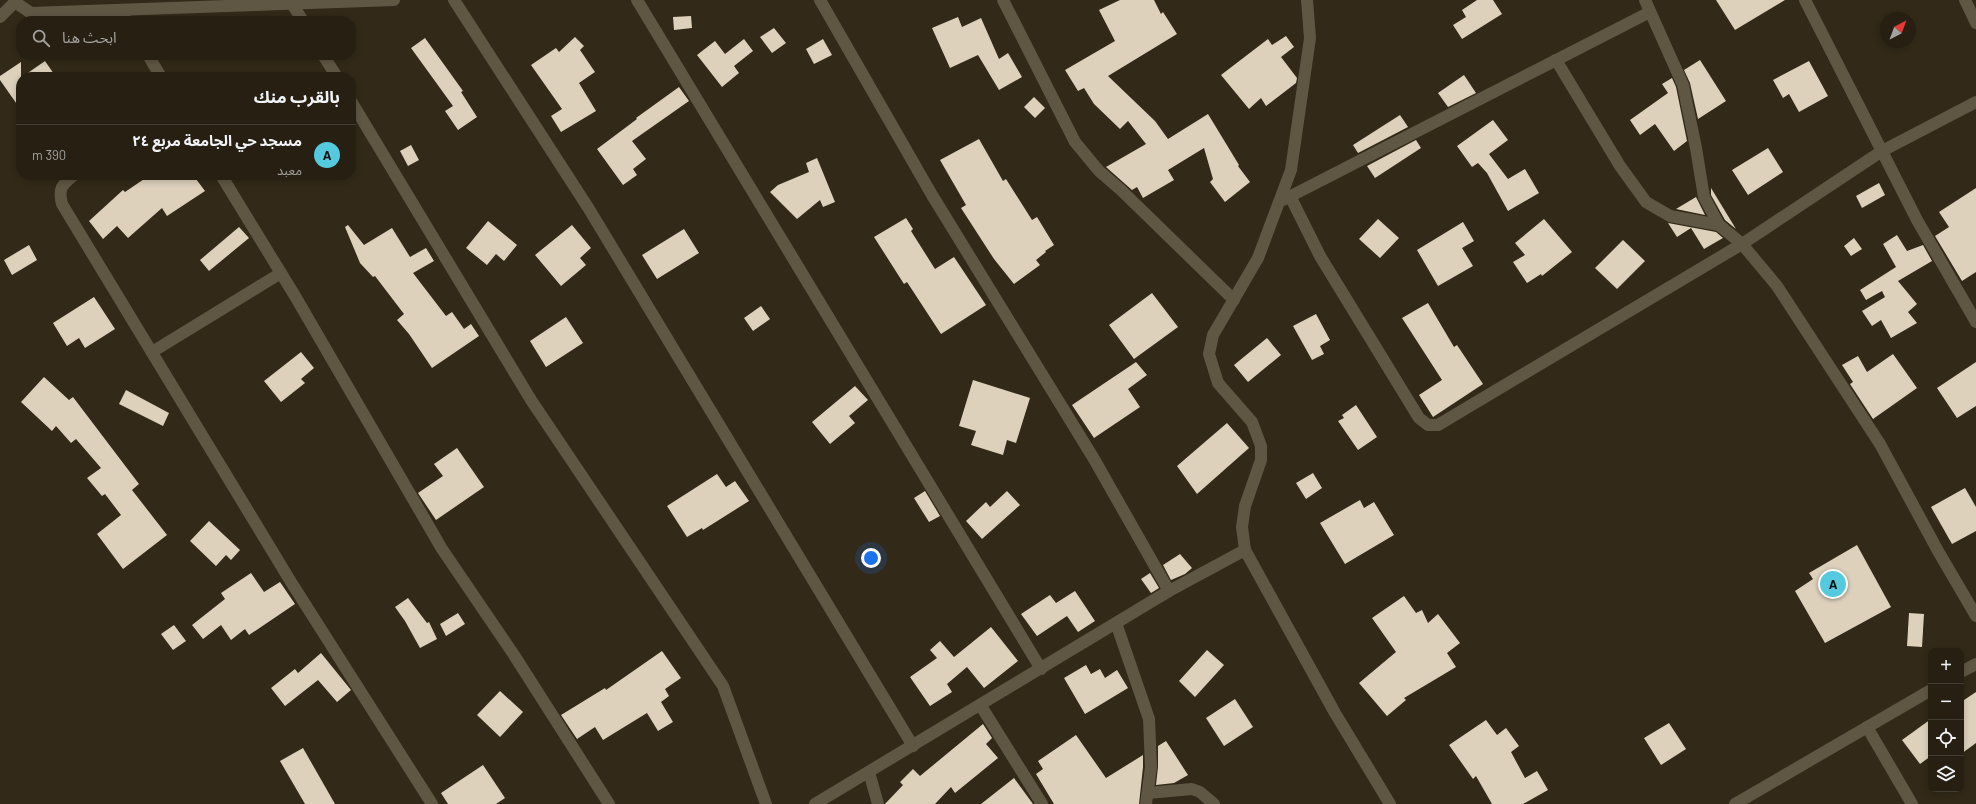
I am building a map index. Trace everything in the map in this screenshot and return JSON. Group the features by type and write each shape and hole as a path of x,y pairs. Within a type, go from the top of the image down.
{"street":[{"path":"0,17 15,1 31,13 120,10 221,3 292,4 394,0"},
{"path":"454,0 589,209 913,746"},
{"path":"637,0 1041,669"},
{"path":"820,0 932,195 1094,459 1169,591"},
{"path":"1004,0 1075,142 1099,171 1127,196 1234,300"},
{"path":"1307,0 1310,38 1291,170 1258,258 1213,335 1209,354 1218,382 1252,422 1261,446 1261,460 1245,506 1242,527 1245,550 1335,713 1390,804"},
{"path":"1645,0 1683,85 1704,197 1719,224 1742,244 1777,286 1880,444 1938,551 1976,616"},
{"path":"1805,0 1917,220 1976,322"},
{"path":"1965,0 1976,23"},
{"path":"292,4 300,16"},
{"path":"120,10 124,16"},
{"path":"1279,202 1650,12"},
{"path":"151,60 158,72"},
{"path":"326,60 334,72"},
{"path":"1556,60 1620,166 1646,202 1670,216 1719,224"},
{"path":"1290,196 1320,256 1419,418 1428,425 1438,425 1742,244 1882,151 1976,102"},
{"path":"356,109 531,400 722,686 766,804"},
{"path":"68,180 62,185 59,194 62,204 291,582 432,804"},
{"path":"224,180 281,273 442,549 514,655 609,804"},
{"path":"152,352 281,273"},
{"path":"815,804 981,706 1169,591 1245,550"},
{"path":"1116,623 1149,719 1151,767 1147,798 1192,789 1200,792 1214,804"},
{"path":"1964,670 1976,664"},
{"path":"1736,804 1928,692"},
{"path":"981,706 1042,804"},
{"path":"1867,727 1912,804"},
{"path":"868,772 878,804"}],"building":[{"path":"1120,0 1154,0 1161,14 1163,12 1177,34 1108,76 1155,121 1168,139 1208,114 1239,165 1238,166 1250,182 1225,202 1210,182 1213,179 1204,148 1168,170 1174,180 1143,198 1137,187 1132,190 1106,167 1146,144 1128,121 1120,129 1094,104 1084,88 1078,91 1065,70 1115,41 1099,10"},
{"path":"1477,0 1493,0 1502,14 1462,39 1453,25 1466,17 1462,10"},
{"path":"1716,0 1785,0 1735,30"},
{"path":"691,16 692,28 674,30 673,17"},
{"path":"958,17 962,27 981,18 999,59 1008,53 1022,77 999,90 978,55 950,68 932,28"},
{"path":"774,28 786,43 772,53 760,37"},
{"path":"1286,36 1294,47 1281,57 1297,78 1296,83 1266,106 1261,98 1249,109 1221,75 1268,39 1272,45"},
{"path":"575,37 584,46 580,50 595,72 579,83 596,111 561,132 551,116 562,109 531,65 556,48 559,52"},
{"path":"425,38 463,91 461,92 477,117 458,130 445,111 453,106 411,48"},
{"path":"744,39 753,51 734,66 739,73 722,87 697,55 715,41 725,54"},
{"path":"823,39 832,55 814,64 806,49"},
{"path":"1700,60 1726,101 1698,119 1690,83 1684,70"},
{"path":"45,61 53,72 29,72"},
{"path":"1809,61 1828,96 1799,112 1789,94 1783,98 1773,80"},
{"path":"21,62 21,72 16,72 16,103 0,80 0,76"},
{"path":"1464,75 1476,93 1448,107 1438,93"},
{"path":"1672,78 1676,87 1687,141 1674,151 1655,124 1640,135 1630,120 1668,93 1662,84"},
{"path":"679,87 689,101 632,141 646,159 633,169 637,175 623,185 597,149 637,119 636,118"},
{"path":"1034,97 1045,108 1035,118 1024,107"},
{"path":"1400,115 1408,127 1358,153 1353,145"},
{"path":"1493,120 1508,140 1489,154 1508,179 1525,169 1539,193 1508,211 1487,173 1478,163 1472,167 1457,146"},
{"path":"979,139 1003,181 1006,179 1032,220 1037,217 1054,245 1036,260 1040,265 1014,284 994,259 961,208 966,205 940,160"},
{"path":"1416,140 1421,148 1375,178 1367,166"},
{"path":"411,145 419,160 408,166 400,151"},
{"path":"1768,148 1783,172 1748,195 1732,170"},
{"path":"817,158 835,202 823,207 820,200 797,219 770,192 778,185 809,172 806,163"},
{"path":"143,180 197,180 205,191 167,216 162,208 128,238 117,226 103,239 89,221 123,190 125,192"},
{"path":"1879,183 1885,195 1862,208 1856,196"},
{"path":"1711,188 1736,229 1725,220 1711,195"},
{"path":"1976,188 1976,272 1962,281 1935,236 1949,227 1939,212"},
{"path":"1696,197 1705,215 1676,209"},
{"path":"906,218 913,229 911,231 935,269 954,257 986,305 941,334 907,282 904,284 874,237"},
{"path":"1378,219 1399,238 1380,258 1359,239"},
{"path":"1544,219 1572,252 1542,276 1541,274 1527,283 1513,262 1525,255 1515,243"},
{"path":"488,221 517,245 504,261 496,254 487,265 466,248"},
{"path":"1463,222 1474,241 1462,248 1473,266 1438,286 1417,250"},
{"path":"1668,223 1716,232 1723,238 1704,249 1691,228 1677,237"},
{"path":"348,225 364,245 392,228 410,257 426,248 434,261 413,273 446,316 452,312 464,329 471,324 479,336 432,368 409,334 397,320 404,314 375,276 373,277 360,263 345,227"},
{"path":"572,225 591,248 580,258 586,265 561,286 535,255"},
{"path":"239,227 249,238 209,271 200,260"},
{"path":"684,229 699,253 657,279 642,255"},
{"path":"1897,235 1907,251 1923,245 1932,261 1898,281 1917,304 1908,312 1917,323 1891,338 1881,320 1872,326 1862,311 1885,297 1882,291 1866,300 1860,290 1896,267 1883,244"},
{"path":"1854,238 1862,249 1851,256 1844,246"},
{"path":"1623,240 1645,261 1617,289 1595,268"},
{"path":"29,245 37,260 12,275 4,260"},
{"path":"1152,293 1178,327 1134,359 1109,325"},
{"path":"94,297 115,329 85,348 79,338 67,346 53,323"},
{"path":"1428,303 1454,347 1457,345 1483,384 1433,417 1419,395 1442,380 1402,318"},
{"path":"761,306 770,319 753,331 744,318"},
{"path":"1316,314 1330,340 1320,346 1324,354 1312,360 1293,326"},
{"path":"566,317 583,343 546,367 530,341"},
{"path":"1267,338 1281,355 1248,382 1234,365"},
{"path":"301,352 314,368 301,379 305,383 281,402 264,381"},
{"path":"1893,354 1917,388 1873,419 1850,384 1853,382 1842,365 1858,356 1867,372"},
{"path":"1136,362 1147,375 1128,389 1140,407 1094,438 1072,405"},
{"path":"1976,362 1976,406 1957,418 1937,388"},
{"path":"44,377 69,400 73,397 139,484 132,490 167,535 123,569 97,534 121,515 105,494 102,496 87,478 101,468 76,439 71,443 56,426 52,431 21,402"},
{"path":"973,380 1030,398 1016,443 1007,440 1003,455 971,445 976,431 959,426"},
{"path":"855,386 868,400 849,416 855,423 830,444 812,422"},
{"path":"126,390 169,413 163,426 119,404"},
{"path":"1356,405 1377,437 1358,450 1338,421 1344,418 1342,415"},
{"path":"1227,423 1249,448 1197,494 1177,466"},
{"path":"457,448 484,487 436,520 418,493 443,476 434,464"},
{"path":"1313,473 1322,488 1306,499 1296,483"},
{"path":"717,474 726,487 735,481 749,501 703,530 702,528 687,537 667,506"},
{"path":"1965,488 1976,507 1976,531 1952,544 1931,507"},
{"path":"925,491 940,516 929,522 914,498"},
{"path":"1007,491 1020,505 982,539 966,521 986,502 990,507"},
{"path":"1360,500 1364,508 1374,502 1394,535 1345,564 1320,523"},
{"path":"209,521 240,550 231,560 226,555 216,566 190,541"},
{"path":"1857,545 1891,607 1825,643 1795,591 1813,579 1809,573"},
{"path":"1180,554 1192,568 1185,574 1171,580 1163,565"},
{"path":"251,573 264,592 280,582 295,604 249,635 245,629 231,640 221,625 203,639 192,625 225,599 221,593"},
{"path":"1150,573 1159,588 1151,593 1141,579"},
{"path":"1075,591 1095,621 1078,632 1067,616 1037,636 1021,614 1050,595 1056,603"},
{"path":"1404,596 1416,613 1422,610 1428,623 1438,614 1460,643 1447,653 1456,667 1404,698 1406,700 1387,716 1359,683 1396,652 1372,618"},
{"path":"408,598 427,623 429,622 437,639 420,648 405,621 395,607"},
{"path":"458,613 465,624 446,636 440,624"},
{"path":"1909,613 1924,614 1922,647 1907,646"},
{"path":"174,625 186,641 173,650 161,634"},
{"path":"991,627 1018,661 984,688 967,667 947,684 952,692 930,706 910,677 937,658 930,650 940,641 954,657"},
{"path":"1207,650 1224,665 1195,697 1179,681"},
{"path":"662,651 681,678 665,689 669,696 661,702 673,722 658,731 647,713 603,740 595,727 577,739 561,715 605,688 606,690"},
{"path":"321,653 351,690 337,702 318,680 285,706 271,688 295,669 298,673"},
{"path":"1086,665 1091,674 1100,669 1105,678 1117,670 1128,688 1085,714 1064,678"},
{"path":"500,691 523,712 500,737 477,715"},
{"path":"1976,692 1976,743 1964,752 1964,720 1964,700"},
{"path":"1235,699 1253,727 1224,746 1206,718"},
{"path":"1486,720 1497,735 1506,728 1519,746 1511,752 1525,778 1537,771 1548,790 1523,804 1492,804 1476,776 1473,779 1449,745"},
{"path":"1928,721 1928,758 1920,764 1902,740"},
{"path":"1669,723 1686,749 1661,765 1644,738"},
{"path":"983,724 992,738 986,744 998,758 955,793 951,787 935,804 885,804 903,785 900,782 913,769 920,776"},
{"path":"1076,735 1106,778 1143,755 1139,804 1054,804 1036,774 1043,769 1038,761"},
{"path":"1166,741 1188,775 1174,783 1156,785 1158,746"},
{"path":"303,748 335,804 305,804 280,761"},
{"path":"483,765 505,798 496,804 448,804 441,793"},
{"path":"1014,778 1033,804 981,804"}],"place":[{"name":"مسجد حي الجامعة مربع ٢٤","path":"1833,584"}]}
